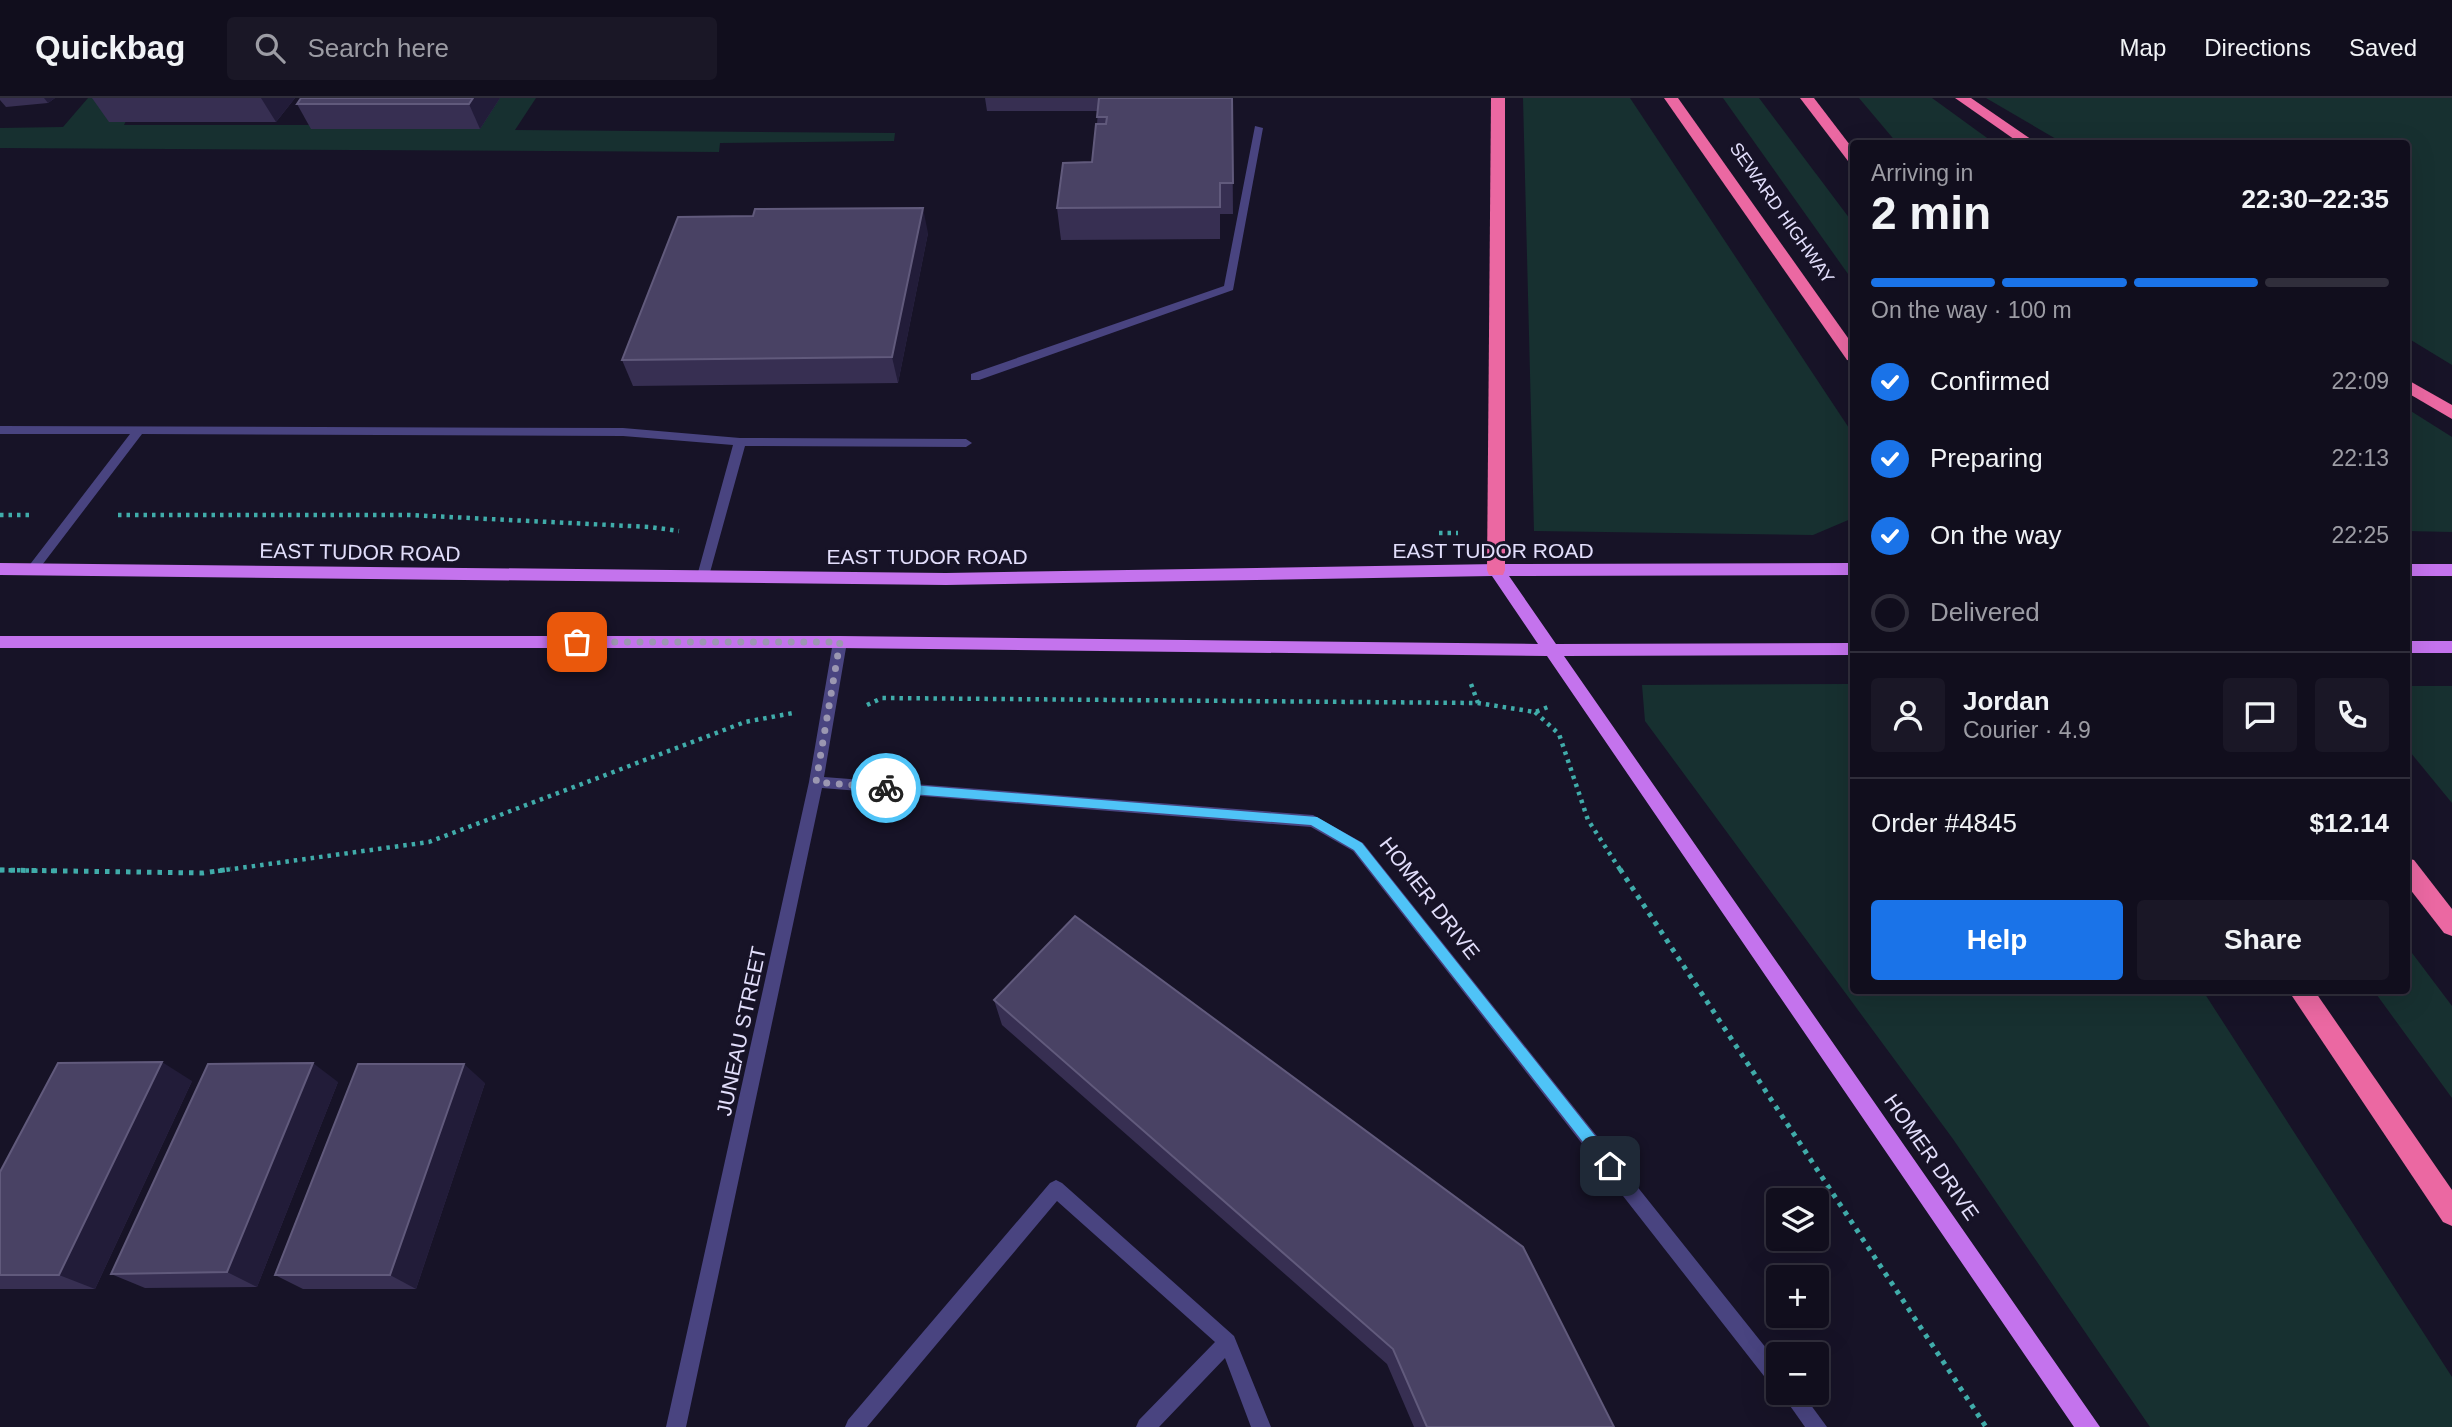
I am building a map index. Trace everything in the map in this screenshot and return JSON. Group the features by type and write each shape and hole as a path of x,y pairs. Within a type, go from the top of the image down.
{"highway":[{"path":"1496,570 1498,98"},
{"name":"SEWARD HIGHWAY","path":"1671,98 1850,352"},
{"path":"1807,98 1850,154"},
{"path":"1962,98 2025,140"},
{"path":"2410,387 2452,413"},
{"path":"2410,872 2452,926"},
{"path":"2303,994 2452,1213"}],"main road":[{"name":"EAST TUDOR ROAD","path":"0,569 946,579 1496,570 1850,569"},
{"name":"HOMER DRIVE","path":"1496,570 2088,1427"},
{"path":"2410,570 2452,570"},
{"path":"0,642 840,642 1553,650 1850,649"},
{"path":"2410,647 2452,647"}],"street":[{"path":"975,377 1229,288 1258,128"},
{"path":"0,429 623,432 740,442 966,443"},
{"path":"32,570 139,430"},
{"path":"703,576 740,442"},
{"name":"JUNEAU STREET","path":"676,1427 816,782 840,642"},
{"name":"HOMER DRIVE","path":"816,782 1313,821 1358,847 1766,1363"},
{"path":"855,1427 1056,1189 1228,1342 1262,1427"},
{"path":"1146,1427 1228,1342"},
{"path":"1799,1405 1816,1427"}],"path":[{"path":"0,515 409,515 649,527 713,537"},
{"path":"1436,534 1447,531 1496,537"},
{"path":"0,870 203,873 429,842 745,722 830,705 859,708 882,698 1478,703 1535,712 1559,734 1588,820 1595,832 1986,1427"}],"green space":[{"path":"88,98 137,98 124,125 471,125 489,98 536,98 515,130 895,133 894,141 720,143 719,152 0,148 0,128 63,127"},
{"path":"1523,98 1630,98 1850,429 1850,519 1813,535 1534,531"},
{"path":"1723,98 1759,98 1850,219 1850,277"},
{"path":"1859,98 1932,98 1990,140 1894,140"},
{"path":"1986,98 2452,98 2452,365 2410,339 2410,140 2058,140"},
{"path":"2410,411 2452,437 2452,532 2410,531"},
{"path":"1850,684 1850,994 2205,994 2452,1377 2452,1427 2150,1427 1953,1139 1645,721 1642,685"},
{"path":"2410,686 2452,686 2452,803 2410,752"},
{"path":"2410,950 2452,1006 2452,1098 2376,994 2410,994"}],"building":[{"path":"301,98 473,98 469,104 297,104"},
{"path":"1099,98 1232,98 1233,183 1220,183 1220,207 1057,208 1063,163 1092,162 1096,124 1106,124 1107,117 1097,117"},
{"path":"923,208 892,357 622,360 678,217 753,216 755,209"},
{"path":"1075,916 1523,1247 1614,1427 1427,1427 1393,1349 994,1000"},
{"path":"162,1062 59,1275 0,1275 0,1172 58,1063"},
{"path":"313,1063 227,1272 111,1274 208,1064"},
{"path":"358,1064 464,1064 390,1275 275,1275"}],"way so far":[{"path":"577,642 840,642 816,782 886,788"}],"route":[{"path":"886,788 1313,821 1358,847 1610,1166"}]}
